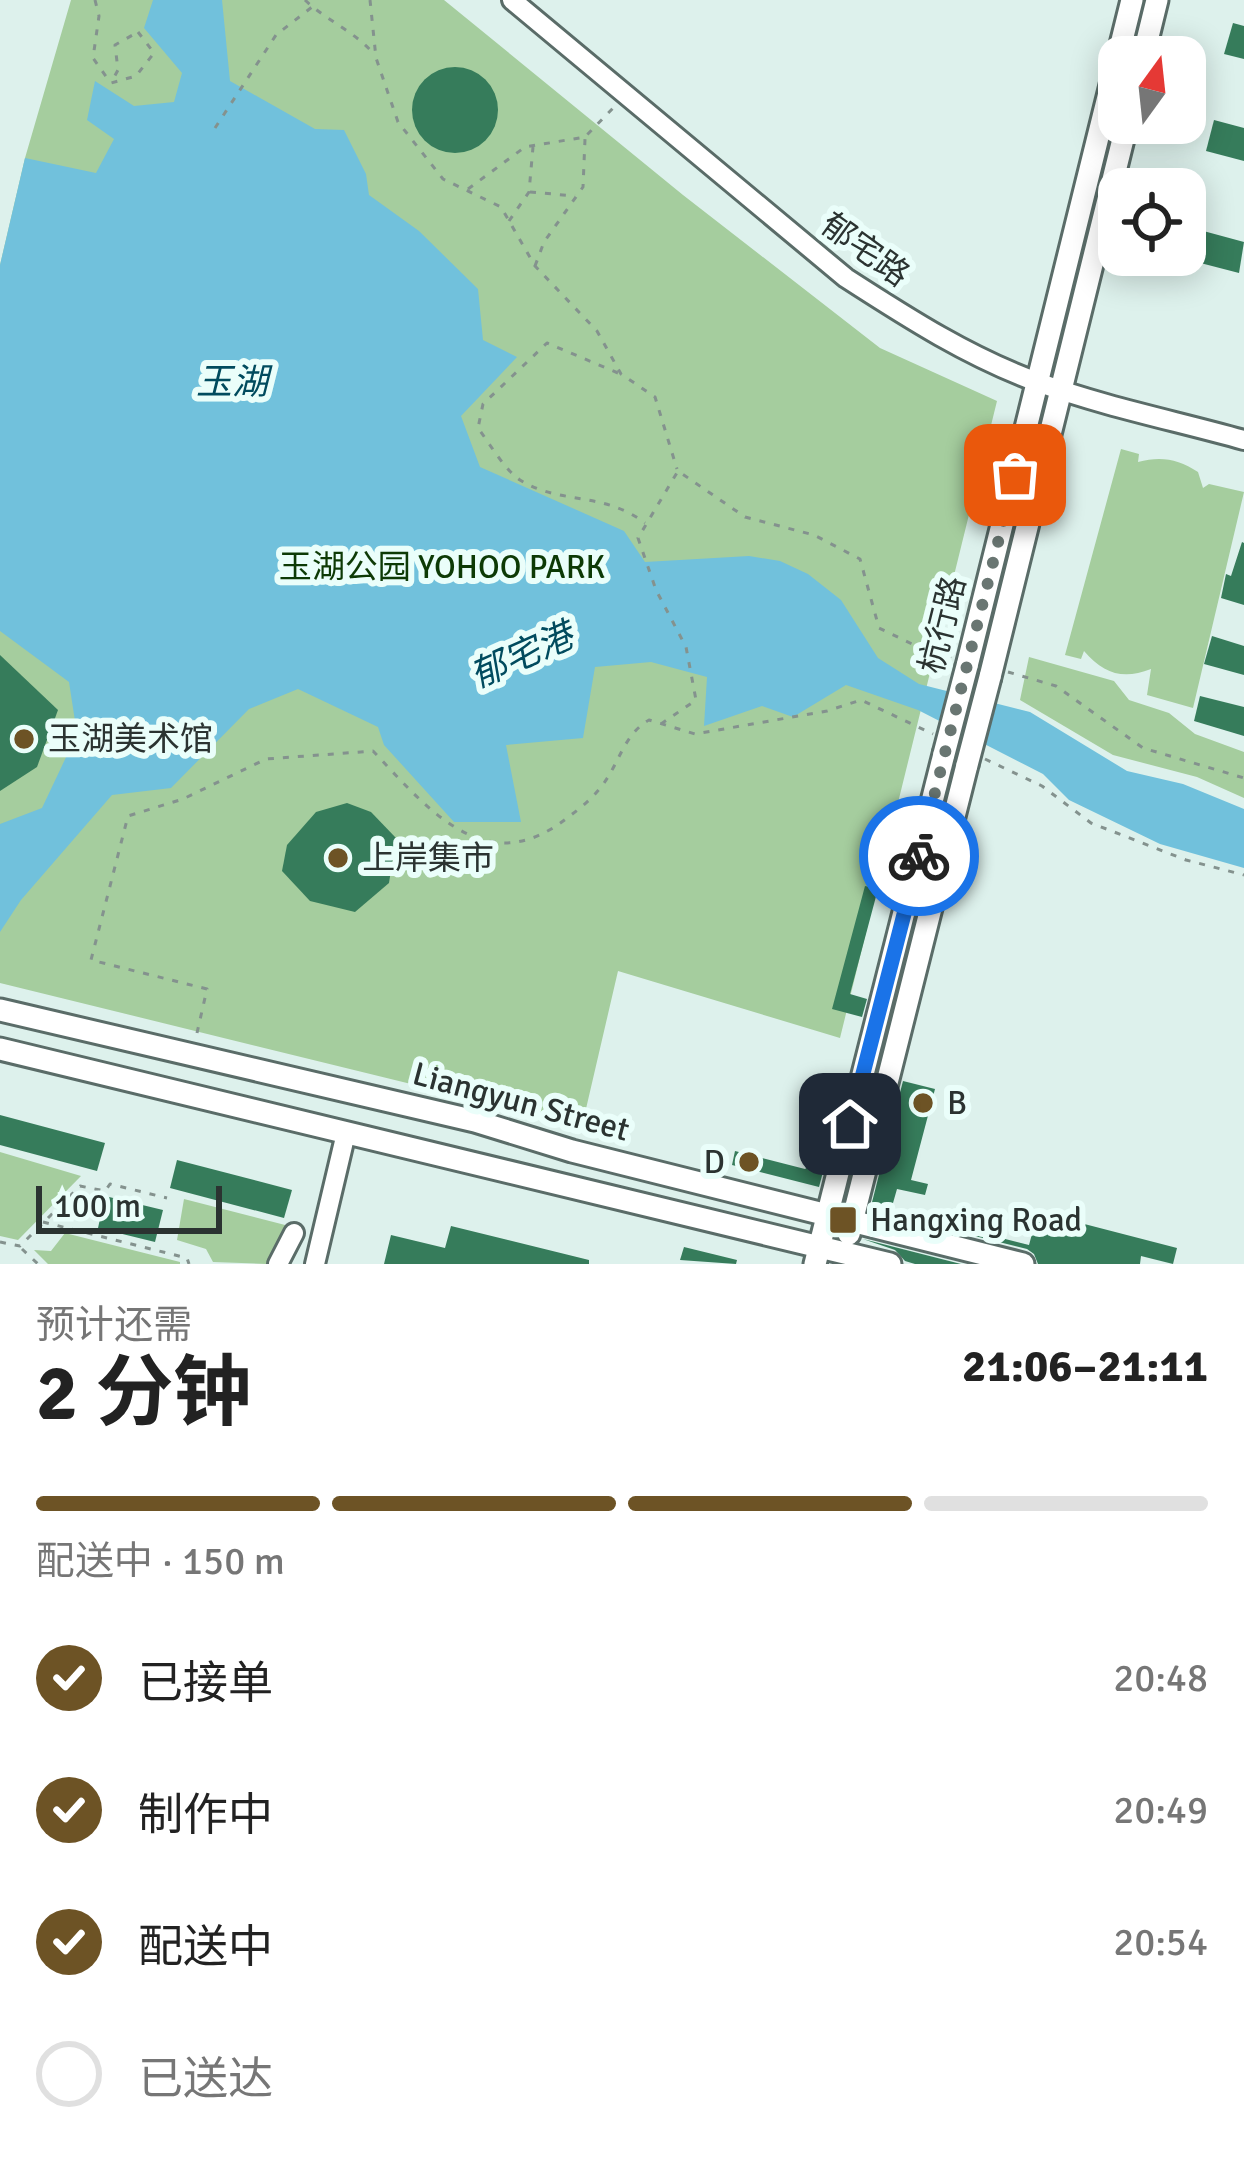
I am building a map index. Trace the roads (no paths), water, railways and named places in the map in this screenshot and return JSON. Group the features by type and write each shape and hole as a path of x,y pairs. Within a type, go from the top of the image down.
{"main road":[{"name":"杭行路","path":"817,1254 1132,0"},
{"path":"1148,36 1157,0"},
{"name":"杭行路","path":"842,1258 974,762 991,672 1122,144"},
{"name":"Liangyun Street","path":"0,1010 475,1121 572,1151 1023,1264"},
{"name":"Liangyun Street","path":"0,1049 817,1254 890,1264"}],"street":[{"name":"郁宅路","path":"512,0 846,278 965,351 1037,382 1244,440"},
{"path":"315,1264 346,1133"},
{"path":"278,1264 294,1232"}],"water":[{"name":"玉湖","path":"153,0 222,0 230,81 315,129 344,130 366,174 369,195 419,231 478,289 483,340 517,357 461,416 480,467 624,531 645,562 749,556 780,561 808,574 841,600 878,658 919,684 1030,712 1127,771 1183,784 1244,809 1244,868 1160,844 1069,800 1043,774 918,710 846,685 793,717 762,706 704,726 707,677 651,662 595,667 583,738 506,745 521,822 454,822 384,745 378,727 298,689 249,709 171,788 112,795 21,900 0,932 0,824 42,808 77,734 69,682 0,631 0,265 25,158 96,173 114,139 87,120 95,81 134,106 174,102 182,73 144,28"}],"place":[{"name":"玉湖美术馆","path":"24,739"},
{"name":"上岸集市","path":"338,858"},
{"name":"B","path":"923,1103"},
{"name":"D","path":"749,1162"},
{"name":"Hangxing Road","path":"843,1220"}],"park label":[{"name":"玉湖公园 YOHOO PARK","path":"442,567"}],"water label":[{"name":"郁宅港","path":"522,656"}]}
